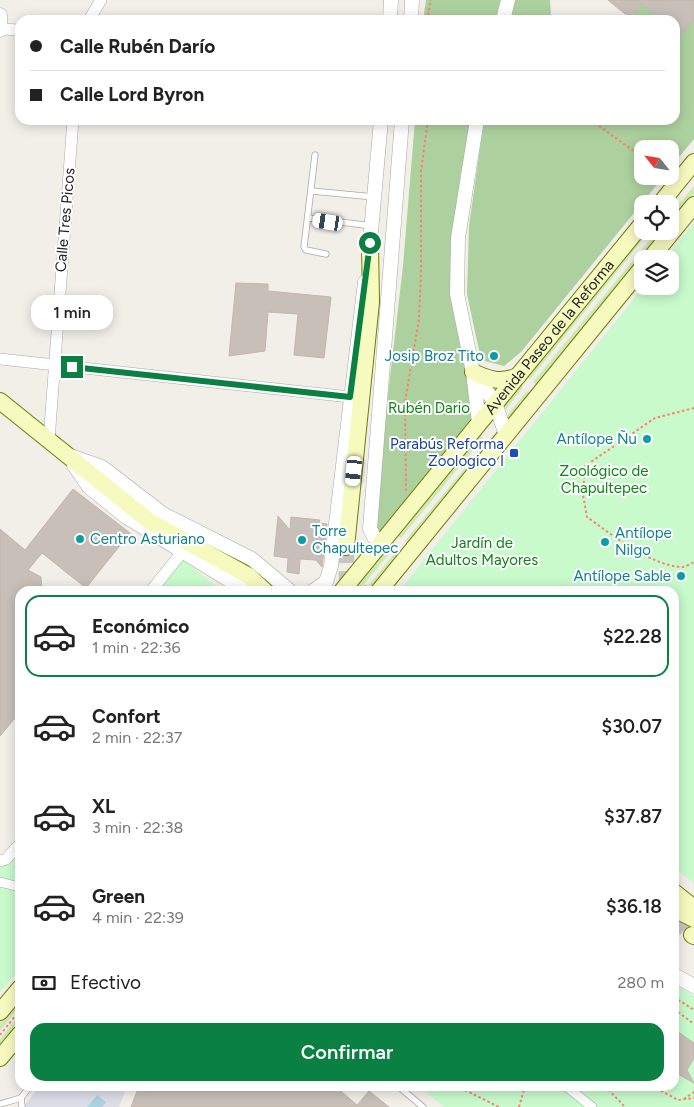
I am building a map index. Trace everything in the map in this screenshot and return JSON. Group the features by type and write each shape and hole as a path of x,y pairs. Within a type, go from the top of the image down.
{"main road":[{"path":"667,195 694,162"},
{"path":"657,250 694,205"},
{"name":"Avenida Paseo de la Reforma","path":"346,586 634,234"},
{"path":"346,547 371,302 370,243"},
{"name":"Avenida Paseo de la Reforma","path":"383,586 634,278"},
{"path":"473,372 496,381 518,376"},
{"path":"0,401 149,521 249,576 260,586"},
{"path":"679,896 694,908"},
{"path":"679,915 693,930"},
{"path":"0,1012 15,994"},
{"path":"0,1058 15,1040"}],"street":[{"path":"92,15 102,0"},
{"path":"390,15 392,0"},
{"path":"411,15 412,0"},
{"path":"503,15 508,0"},
{"path":"0,15 0,30 15,30"},
{"name":"Calle Tres Picos","path":"49,440 53,365 73,125"},
{"path":"320,586 326,582 334,545 350,397 372,226 381,125"},
{"path":"381,543 374,537 370,529 402,125"},
{"path":"476,125 458,238 457,294 473,372 479,423"},
{"path":"0,359 350,397"},
{"path":"473,372 495,403 506,434"},
{"path":"66,454 89,487 125,516 239,586"},
{"path":"66,454 102,467 163,514 252,559 284,586"},
{"path":"154,586 183,551"},
{"path":"0,861 6,859 15,849"},
{"path":"0,882 15,886"},
{"path":"679,978 694,986"},
{"path":"572,1091 592,1107"}],"lane":[{"path":"315,155 305,249 326,254"},
{"path":"312,191 374,197"},
{"path":"309,218 372,226"},
{"path":"0,1104 21,1098 26,1091"},
{"path":"404,1091 423,1107"},
{"path":"21,1098 22,1107"}],"path":[{"path":"428,15 431,0"},
{"path":"411,507 406,495 404,477 405,402 419,319 421,171 427,125"},
{"path":"598,125 634,151"},
{"path":"694,408 654,418 585,466 583,496 587,517 617,538 659,562 682,568 694,562"},
{"path":"679,1000 694,1010"},
{"path":"679,1013 694,1024"},
{"path":"0,1035 15,1016"},
{"path":"467,1091 500,1107"},
{"path":"519,1107 524,1091"},
{"path":"610,1091 625,1107"},
{"path":"660,1091 672,1098 682,1100 694,1098"},
{"path":"682,1100 694,1092"}],"green space":[{"path":"426,0 505,0 500,15 424,15"},
{"path":"511,0 550,0 551,15 507,15"},
{"path":"642,4 656,15 633,15"},
{"path":"694,19 694,139 679,157 679,140 634,140 634,185 657,185 649,195 634,195 634,213 521,352 504,366 481,360 467,294 469,226 483,125 680,125 680,34"},
{"name":"Rubén Dario","path":"415,125 470,125 460,178 451,292 469,391 476,418 384,536 375,532 373,523 403,266"},
{"path":"694,186 694,194 679,213 679,204"},
{"name":"Zoológico de Chapultepec","path":"694,223 694,883 679,872 679,586 403,586 637,295 679,295 679,250 672,250"},
{"path":"637,240 643,240 530,379 526,376"},
{"path":"650,240 657,240 649,250 641,250"},
{"path":"634,259 634,268 538,386 533,382"},
{"path":"519,384 523,387 504,412 502,406"},
{"path":"527,391 531,394 507,425 505,418"},
{"path":"480,433 482,439 401,538 397,535"},
{"path":"478,452 474,464 409,545 405,541"},
{"path":"391,543 395,547 362,586 355,586"},
{"path":"398,549 402,553 375,586 368,586"},
{"path":"180,557 216,586 156,586"},
{"path":"15,842 15,974 0,992 0,857"},
{"path":"679,987 694,996 694,1107 444,1107 424,1091 679,1091"},
{"path":"15,1004 15,1012 0,1031 0,1023"},
{"path":"15,1020 15,1029 0,1047 0,1039"}],"shaded area":[{"path":"36,1091 125,1091 119,1107 102,1107 105,1102 97,1095 87,1107 23,1107"}],"water":[{"path":"97,1095 106,1102 102,1107 87,1107"}],"building":[{"path":"608,0 694,0 694,19 681,35 680,15 656,15 642,4 633,15 626,15"},
{"path":"236,283 268,284 268,291 331,297 324,358 294,355 298,314 268,312 265,351 229,356"},
{"path":"73,489 130,533 88,586 83,586 42,553 28,570 41,577 42,586 15,586 15,718 0,736 0,529 25,550"},
{"name":"Torre Chapultepec","path":"278,516 290,530 291,517 320,520 319,523 327,524 322,567 316,560 300,559 299,574 287,572 288,558 274,556"},
{"path":"679,1032 694,1043 694,1058 687,1070 694,1083 679,1075"},
{"path":"137,1091 341,1091 357,1105 369,1091 389,1107 131,1107"}],"tunnel":[{"path":"346,547 347,586"},
{"path":"679,923 692,935"}],"place":[{"name":"Josip Broz Tito","path":"494,356"},
{"name":"Antílope Ñu","path":"647,439"},
{"name":"Parabús Reforma Zoologico I","path":"514,453"},
{"name":"Centro Asturiano","path":"80,539"},
{"name":"Torre Chapultepec","path":"302,540"},
{"name":"Antílope Nilgo","path":"605,542"},
{"name":"Antílope Sable","path":"681,576"}],"route":[{"path":"72,367 350,397 370,243"}],"park label":[{"name":"Jardín de Adultos Mayores","path":"482,552"}]}
